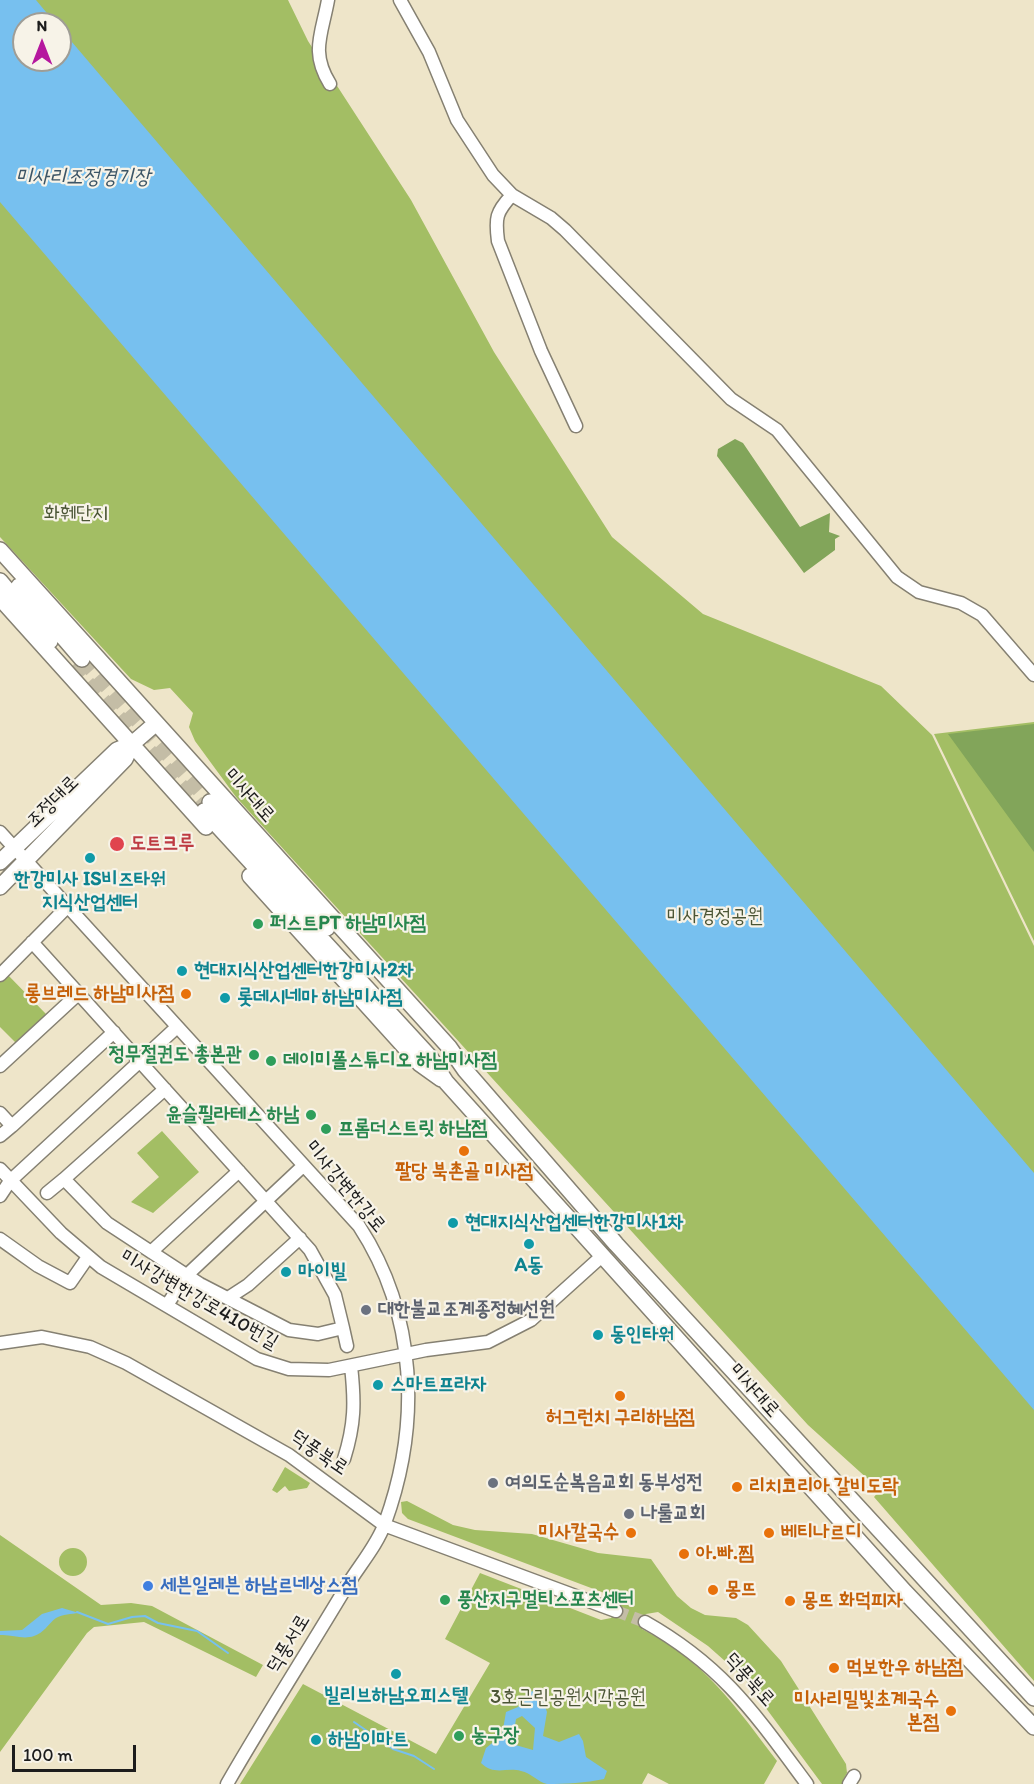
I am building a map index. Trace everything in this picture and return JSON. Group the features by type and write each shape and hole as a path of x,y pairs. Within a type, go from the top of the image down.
{"main road":[{"name":"미사대로","path":"0,550 132,744 420,1064 446,1082"},
{"name":"미사대로","path":"0,563 76,660"},
{"name":"미사대로","path":"0,581 76,660"},
{"name":"미사대로","path":"0,598 155,724 449,1047 465,1070 616,1244 1034,1698"},
{"name":"조정대로","path":"0,887 20,854 117,750 132,744 155,724"},
{"name":"미사대로","path":"465,1070 439,1050 207,807 430,1057 446,1082 602,1256 905,1592 1034,1727"},
{"name":"조정대로","path":"0,862 20,854"}],"street":[{"path":"328,0 318,39 318,52 321,69 330,84"},
{"path":"400,0 429,51 458,120 493,175 512,195 551,218 565,230 730,399 777,430 897,577 919,592 961,603 982,615 1034,675"},
{"path":"512,195 499,209 496,224 498,241 541,351 576,426"},
{"name":"미사강변한강로","path":"0,832 358,1226 381,1263 400,1321 407,1354 406,1443 384,1525"},
{"path":"0,975 68,906"},
{"path":"32,942 300,1238 320,1264 336,1295 347,1346"},
{"path":"0,1066 78,993"},
{"path":"0,1196 10,1181 177,1027"},
{"path":"0,1136 114,1032"},
{"path":"47,1193 165,1089"},
{"path":"0,1113 12,1126"},
{"path":"167,1305 187,1275 265,1198 303,1166"},
{"name":"미사강변한강로410번길","path":"0,1169 88,1257 256,1359 272,1365 306,1371 351,1366 407,1354 488,1342 531,1320 602,1256"},
{"path":"151,1252 239,1171"},
{"path":"64,1179 107,1223 187,1275 228,1298 289,1330 318,1334 343,1328"},
{"path":"228,1298 248,1285 300,1238"},
{"path":"0,1239 38,1266 70,1283 88,1257"},
{"name":"덕풍북로","path":"0,1343 29,1338 65,1340 90,1347 117,1359 289,1455 384,1525 616,1611"},
{"path":"345,1459 354,1429 355,1401 351,1366"},
{"name":"덕풍서로","path":"227,1784 384,1525"},
{"name":"덕풍북로","path":"645,1622 701,1658 730,1685 807,1784"}],"green space":[{"name":"미사경정공원","path":"0,0 288,0 308,41 411,200 494,352 612,537 703,614 881,686 932,735 1034,946 1034,1681 874,1497 880,1490 808,1425 236,797 195,741 189,727 193,713 170,688 154,690 131,679 0,537"},
{"path":"735,439 743,443 800,527 830,513 829,532 840,536 835,539 835,550 804,573 717,456 718,449"},
{"path":"1034,722 1034,941 934,734"},
{"path":"1034,724 1034,852 948,734"},
{"path":"7,974 46,1014 16,1043 0,1027 0,981"},
{"path":"162,1131 199,1172 153,1213 131,1202 159,1177 137,1153"},
{"path":"285,1467 310,1483 307,1488 289,1491 285,1486 277,1493 272,1490"},
{"name":"3호근린공원시각공원","path":"407,1501 453,1525 475,1530 532,1534 598,1553 651,1559 677,1596 691,1608 705,1615 736,1618 748,1625 781,1661 846,1764 847,1773 843,1780 846,1784 822,1784 743,1677 708,1646 658,1612 646,1614 643,1618 642,1629 684,1656 702,1671 733,1704 777,1761 764,1784 669,1784 648,1773 642,1784 240,1784 303,1684 436,1754 490,1663 445,1639 480,1573 601,1620 611,1618 619,1610 620,1601 613,1594 607,1594 408,1519 402,1513 401,1502"},
{"path":"0,1535 101,1605 131,1603 152,1606 263,1665 256,1677 144,1622 94,1627 87,1633 0,1752"},
{"path":"73,1548 83,1552 87,1562 83,1572 73,1576 63,1572 59,1562 63,1552"}],"water":[{"name":"미사리조정경기장","path":"0,0 36,0 46,12 12,12 12,72 72,72 72,42 1034,1173 1034,1410 0,202"},
{"path":"62,1608 79,1613 56,1618 43,1631 34,1636 0,1635 0,1631 22,1630 42,1614"},
{"path":"532,1691 541,1695 547,1712 543,1736 559,1742 579,1734 586,1757 607,1771 604,1779 547,1784 525,1772 495,1770 481,1763 486,1748 502,1735 506,1712 518,1707","holes":["522,1716 535,1728 533,1750 512,1744 516,1719"]}],"waterway":[{"path":"77,1612 108,1624 145,1616 158,1623 197,1631 228,1653"},
{"path":"354,1722 393,1749 414,1756 434,1769"}],"tunnel":[{"path":"82,659 210,802"},
{"path":"72,666 204,811"},
{"path":"616,1611 645,1622"}],"place":[{"name":"도트크루","path":"117,844"},
{"name":"한강미사 IS비즈타워 지식산업센터","path":"90,858"},
{"name":"퍼스트PT 하남미사점","path":"258,924"},
{"name":"현대지식산업센터한강미사2차","path":"182,971"},
{"name":"롱브레드 하남미사점","path":"186,994"},
{"name":"롯데시네마 하남미사점","path":"225,998"},
{"name":"정무절권도 총본관","path":"254,1055"},
{"name":"데이미폴스튜디오 하남미사점","path":"271,1061"},
{"name":"윤슬필라테스 하남","path":"311,1115"},
{"name":"프롬더스트릿 하남점","path":"326,1129"},
{"name":"팔당 북촌골 미사점","path":"464,1151"},
{"name":"현대지식산업센터한강미사1차","path":"453,1223"},
{"name":"A동","path":"529,1244"},
{"name":"마이빌","path":"286,1272"},
{"name":"대한불교조계종정혜선원","path":"366,1310"},
{"name":"동인타워","path":"598,1335"},
{"name":"스마트프라자","path":"378,1385"},
{"name":"허그런치 구리하남점","path":"620,1396"},
{"name":"여의도순복음교회 동부성전","path":"493,1483"},
{"name":"리치코리아 갈비도락","path":"737,1487"},
{"name":"나룰교회","path":"629,1514"},
{"name":"미사칼국수","path":"631,1533"},
{"name":"베티나르디","path":"769,1533"},
{"name":"아.빠.찜","path":"684,1554"},
{"name":"세븐일레븐 하남르네상스점","path":"148,1586"},
{"name":"몽뜨","path":"713,1590"},
{"name":"풍산지구멀티스포츠센터","path":"445,1600"},
{"name":"몽뜨 화덕피자","path":"790,1601"},
{"name":"먹보한우 하남점","path":"834,1668"},
{"name":"빌리브하남오피스텔","path":"396,1674"},
{"name":"미사리밀빛초계국수 본점","path":"951,1711"},
{"name":"농구장","path":"459,1736"},
{"name":"하남이마트","path":"316,1740"}],"park label":[{"name":"화훼단지","path":"76,514"}]}
